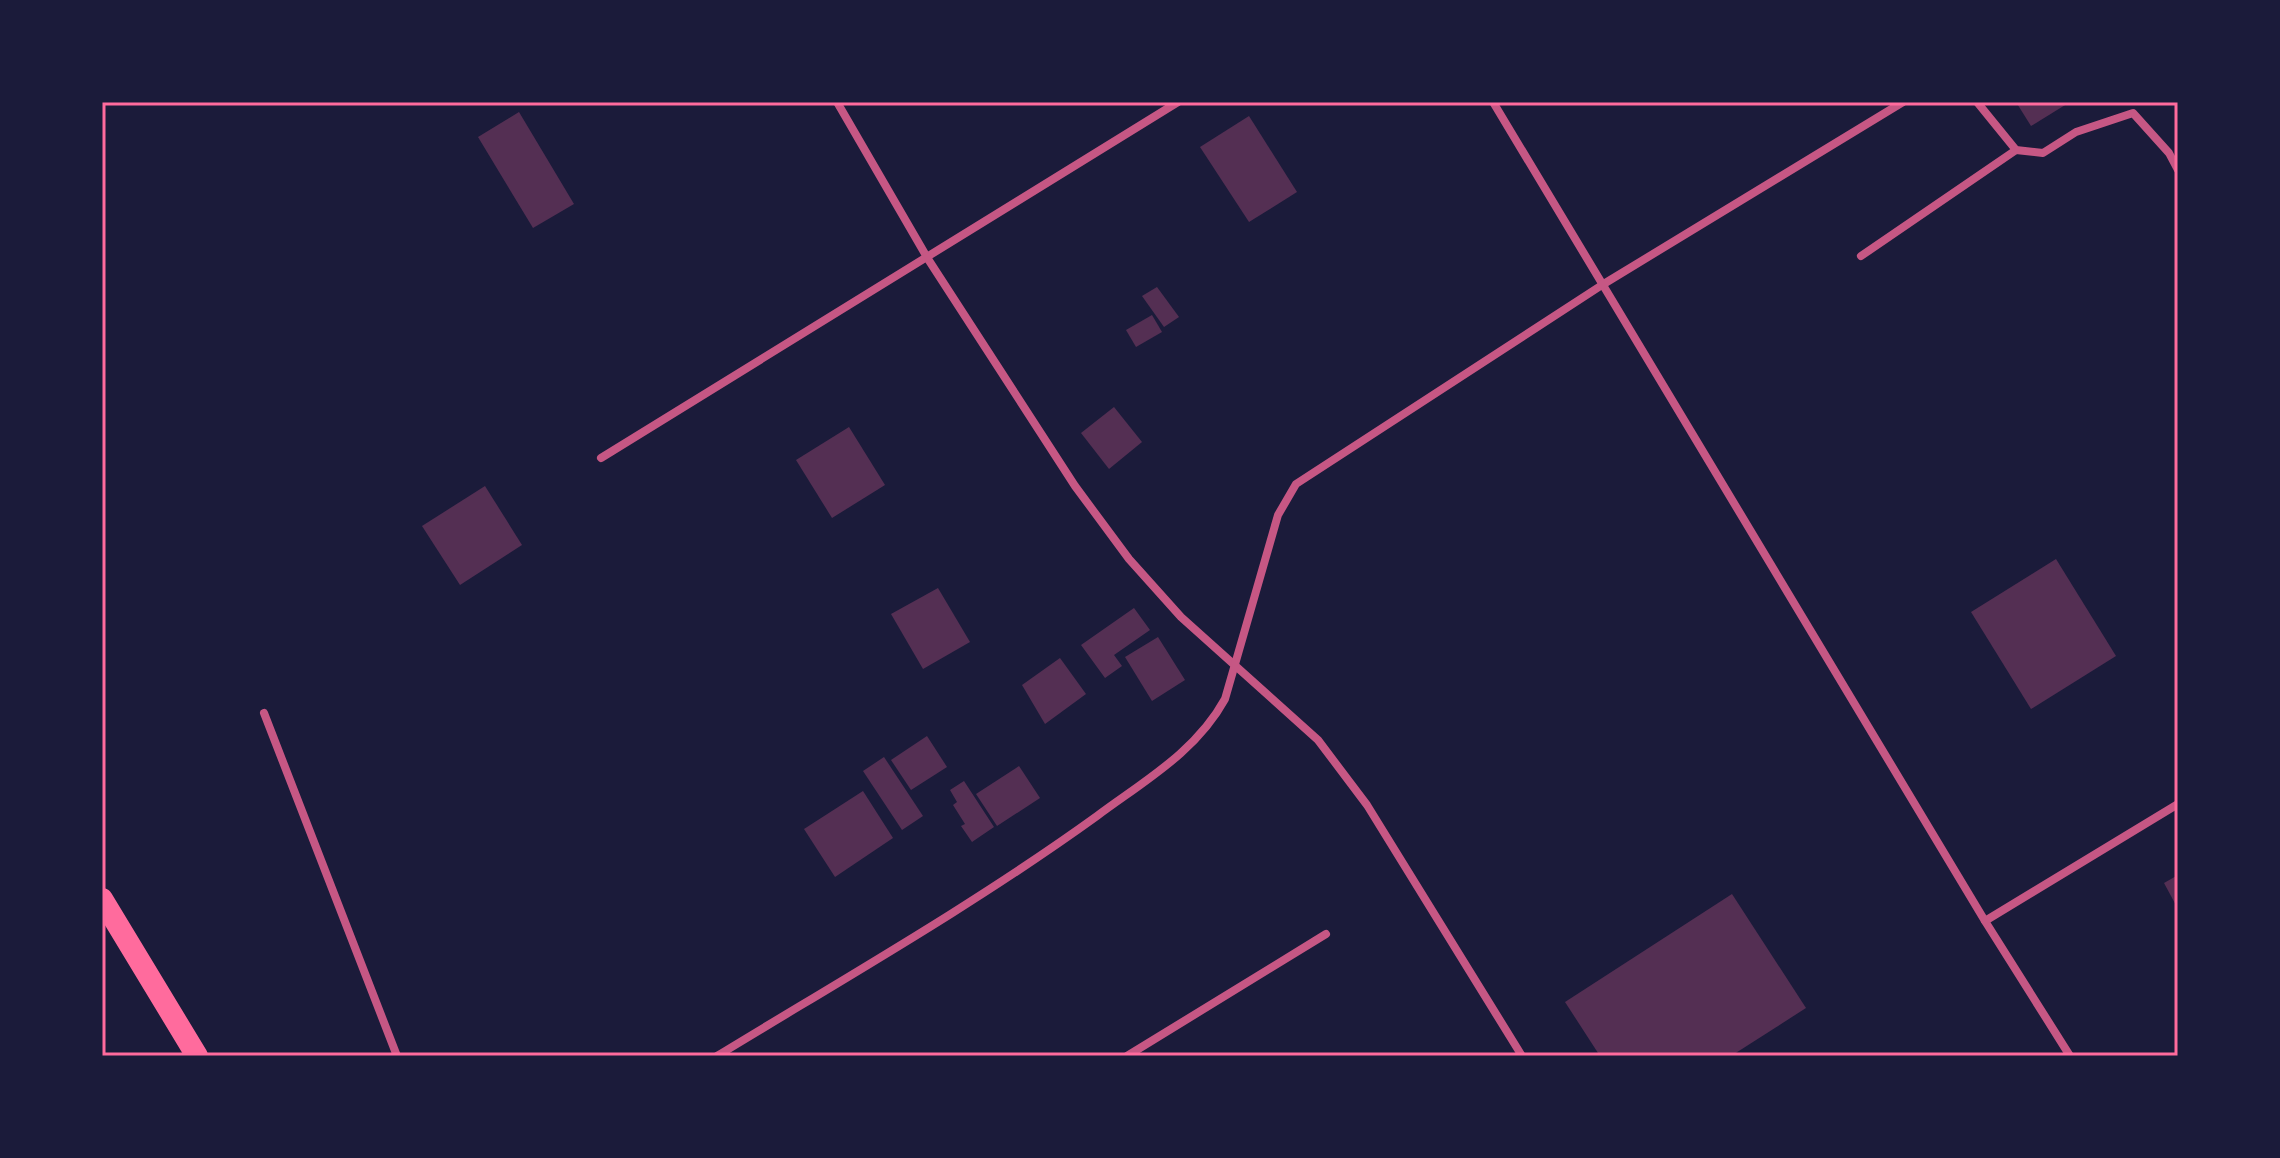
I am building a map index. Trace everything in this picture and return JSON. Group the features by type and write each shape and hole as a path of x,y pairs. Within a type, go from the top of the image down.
{"highway":[{"path":"102,899 197,1056"}],"street":[{"path":"837,102 928,259 1075,486 1129,559 1181,617 1235,669 1318,740 1367,805 1522,1056"},
{"path":"601,458 1178,102"},
{"path":"1493,102 1985,921 2070,1056"},
{"path":"717,1056 1011,878 1184,752 1212,723 1225,699 1278,515 1296,484 1328,460 1602,285 1903,102"},
{"path":"1977,102 2016,150"},
{"path":"1861,256 2016,150 2043,153 2076,132 2133,113 2169,153 2178,170"},
{"path":"264,713 397,1056"},
{"path":"1985,921 2178,804"},
{"path":"1127,1056 1326,934"}],"building":[{"path":"2016,102 2070,102 2031,126"},
{"path":"519,112 574,204 533,228 478,137"},
{"path":"1249,116 1297,192 1249,222 1200,147"},
{"path":"1157,287 1179,317 1164,327 1142,296"},
{"path":"1152,315 1162,332 1136,347 1126,330"},
{"path":"1114,407 1142,442 1109,469 1081,433"},
{"path":"849,427 885,485 832,518 796,460"},
{"path":"485,486 522,545 460,585 422,526"},
{"path":"2056,559 2116,656 2031,709 1971,612"},
{"path":"938,588 970,642 923,669 891,614"},
{"path":"1134,608 1150,630 1114,655 1122,666 1105,678 1081,645"},
{"path":"1158,637 1185,680 1152,701 1125,657"},
{"path":"1060,658 1086,694 1045,724 1022,685"},
{"path":"927,736 947,767 911,790 891,760"},
{"path":"884,757 923,816 902,830 863,771"},
{"path":"1019,766 1040,798 997,826 976,794"},
{"path":"964,781 994,827 972,842 961,826 965,824 953,805 957,802 950,790"},
{"path":"863,791 893,838 835,877 804,829"},
{"path":"2178,875 2178,909 2164,883"},
{"path":"1732,894 1806,1008 1731,1056 1600,1056 1565,1002"}]}
